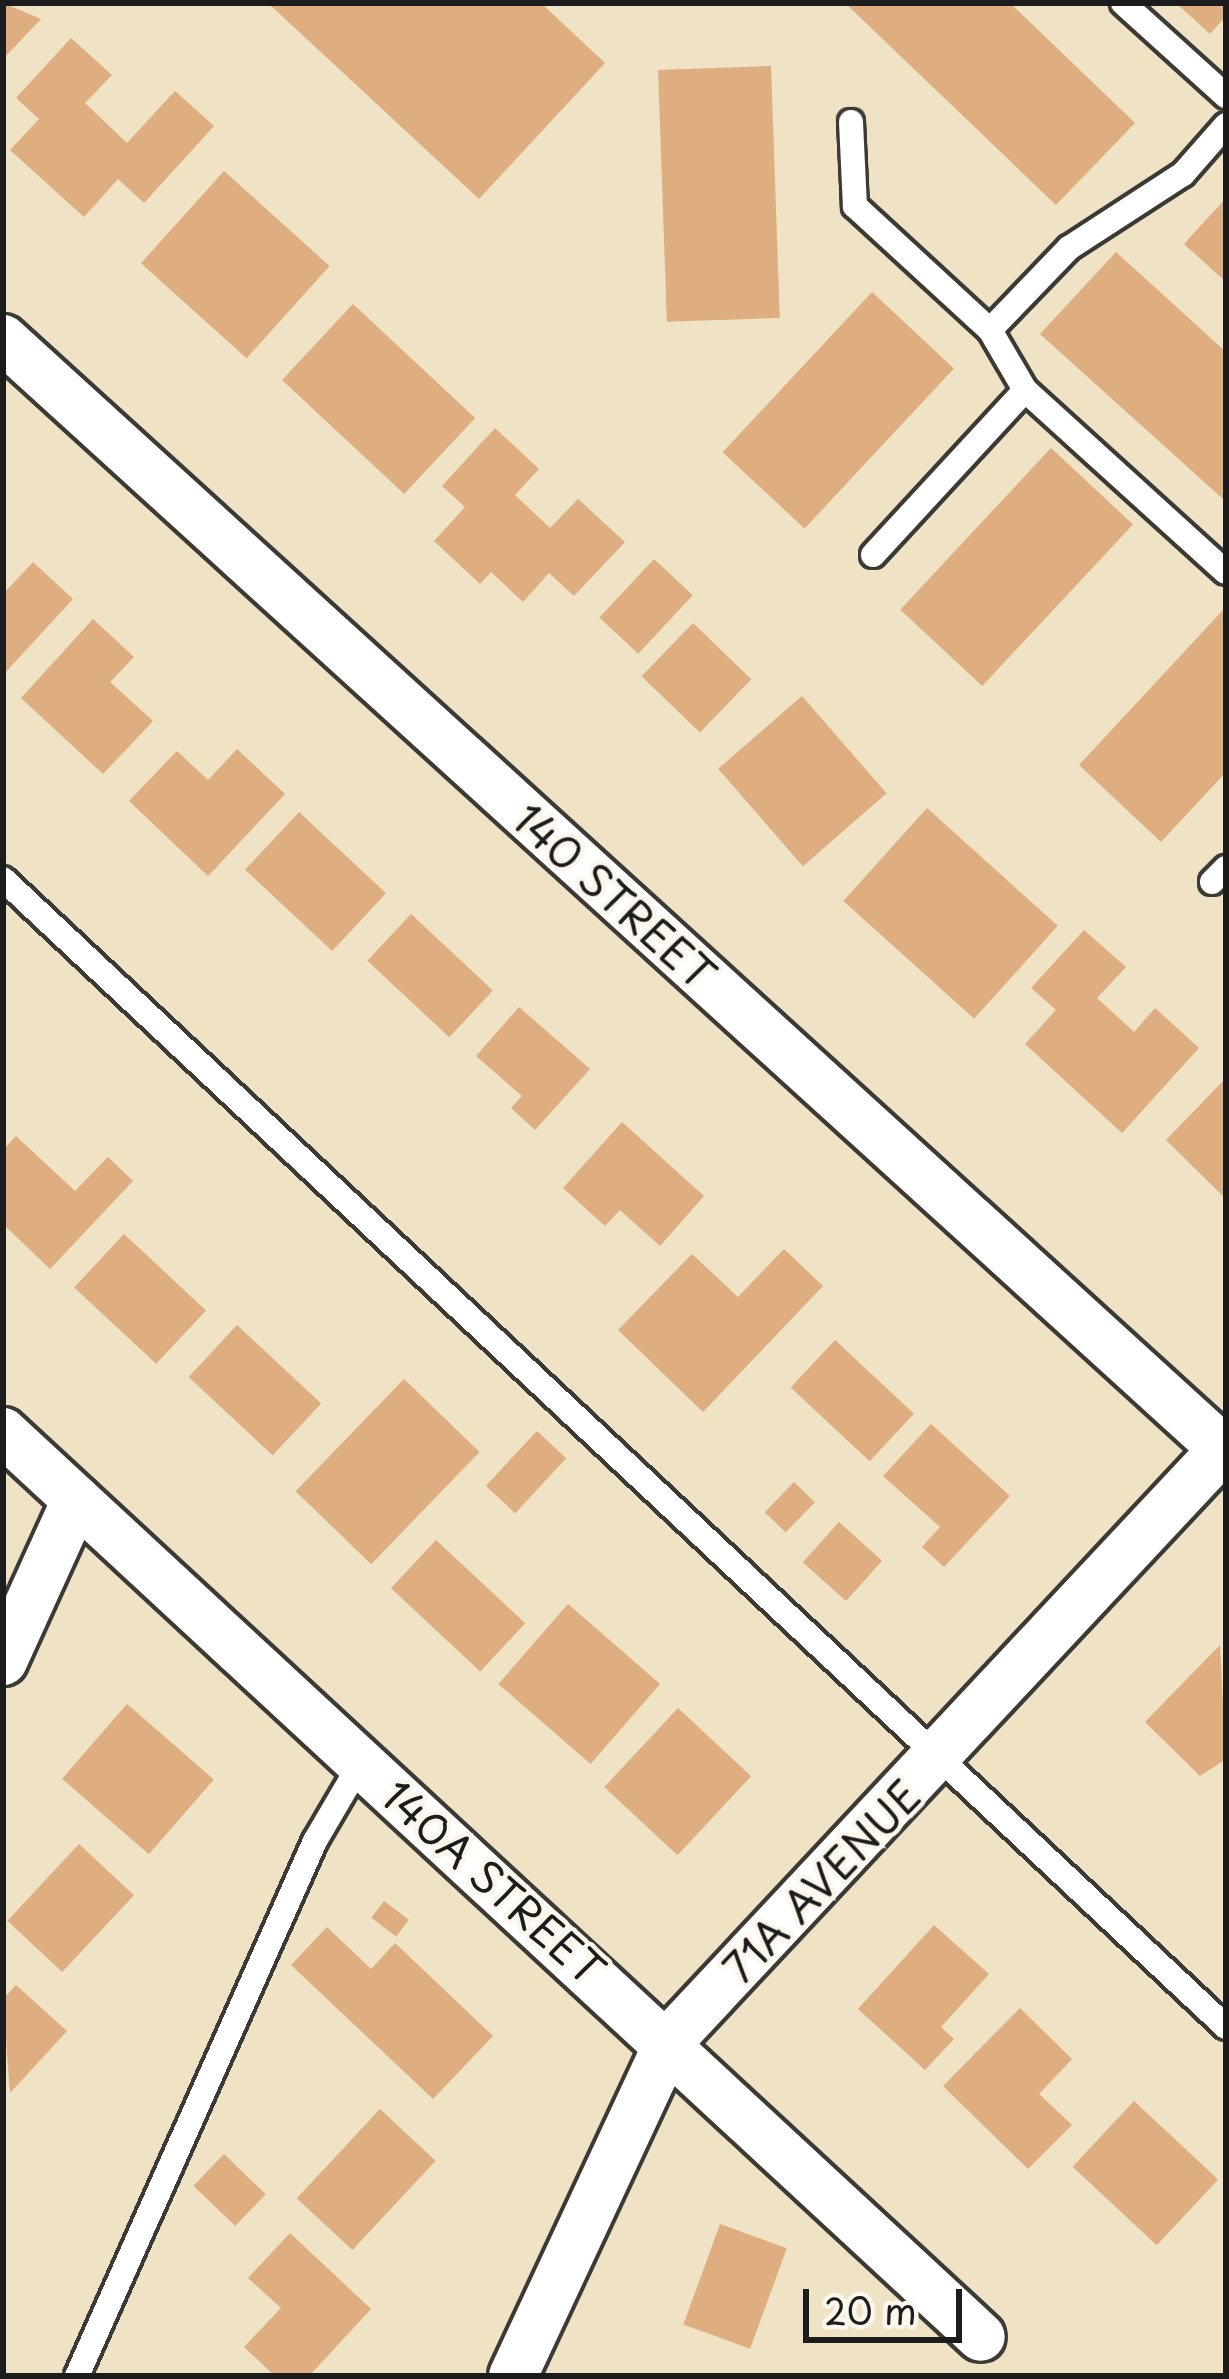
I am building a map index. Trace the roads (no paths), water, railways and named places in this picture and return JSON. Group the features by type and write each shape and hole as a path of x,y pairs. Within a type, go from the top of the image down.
{"street":[{"name":"140 STREET","path":"3,339 1224,1451"},
{"name":"140A STREET","path":"3,1432 669,2042 981,2337"},
{"name":"71A AVENUE","path":"513,2376 669,2042 1224,1451"},
{"path":"3,1661 76,1501"}],"lane":[{"path":"1123,3 1226,96"},
{"path":"851,122 854,206 990,330 1025,390 1226,572"},
{"path":"990,330 1070,248 1183,173 1226,124"},
{"path":"874,555 1025,390"},
{"path":"3,879 943,1754 1226,2026"},
{"path":"76,2376 315,1841 362,1762"}]}
